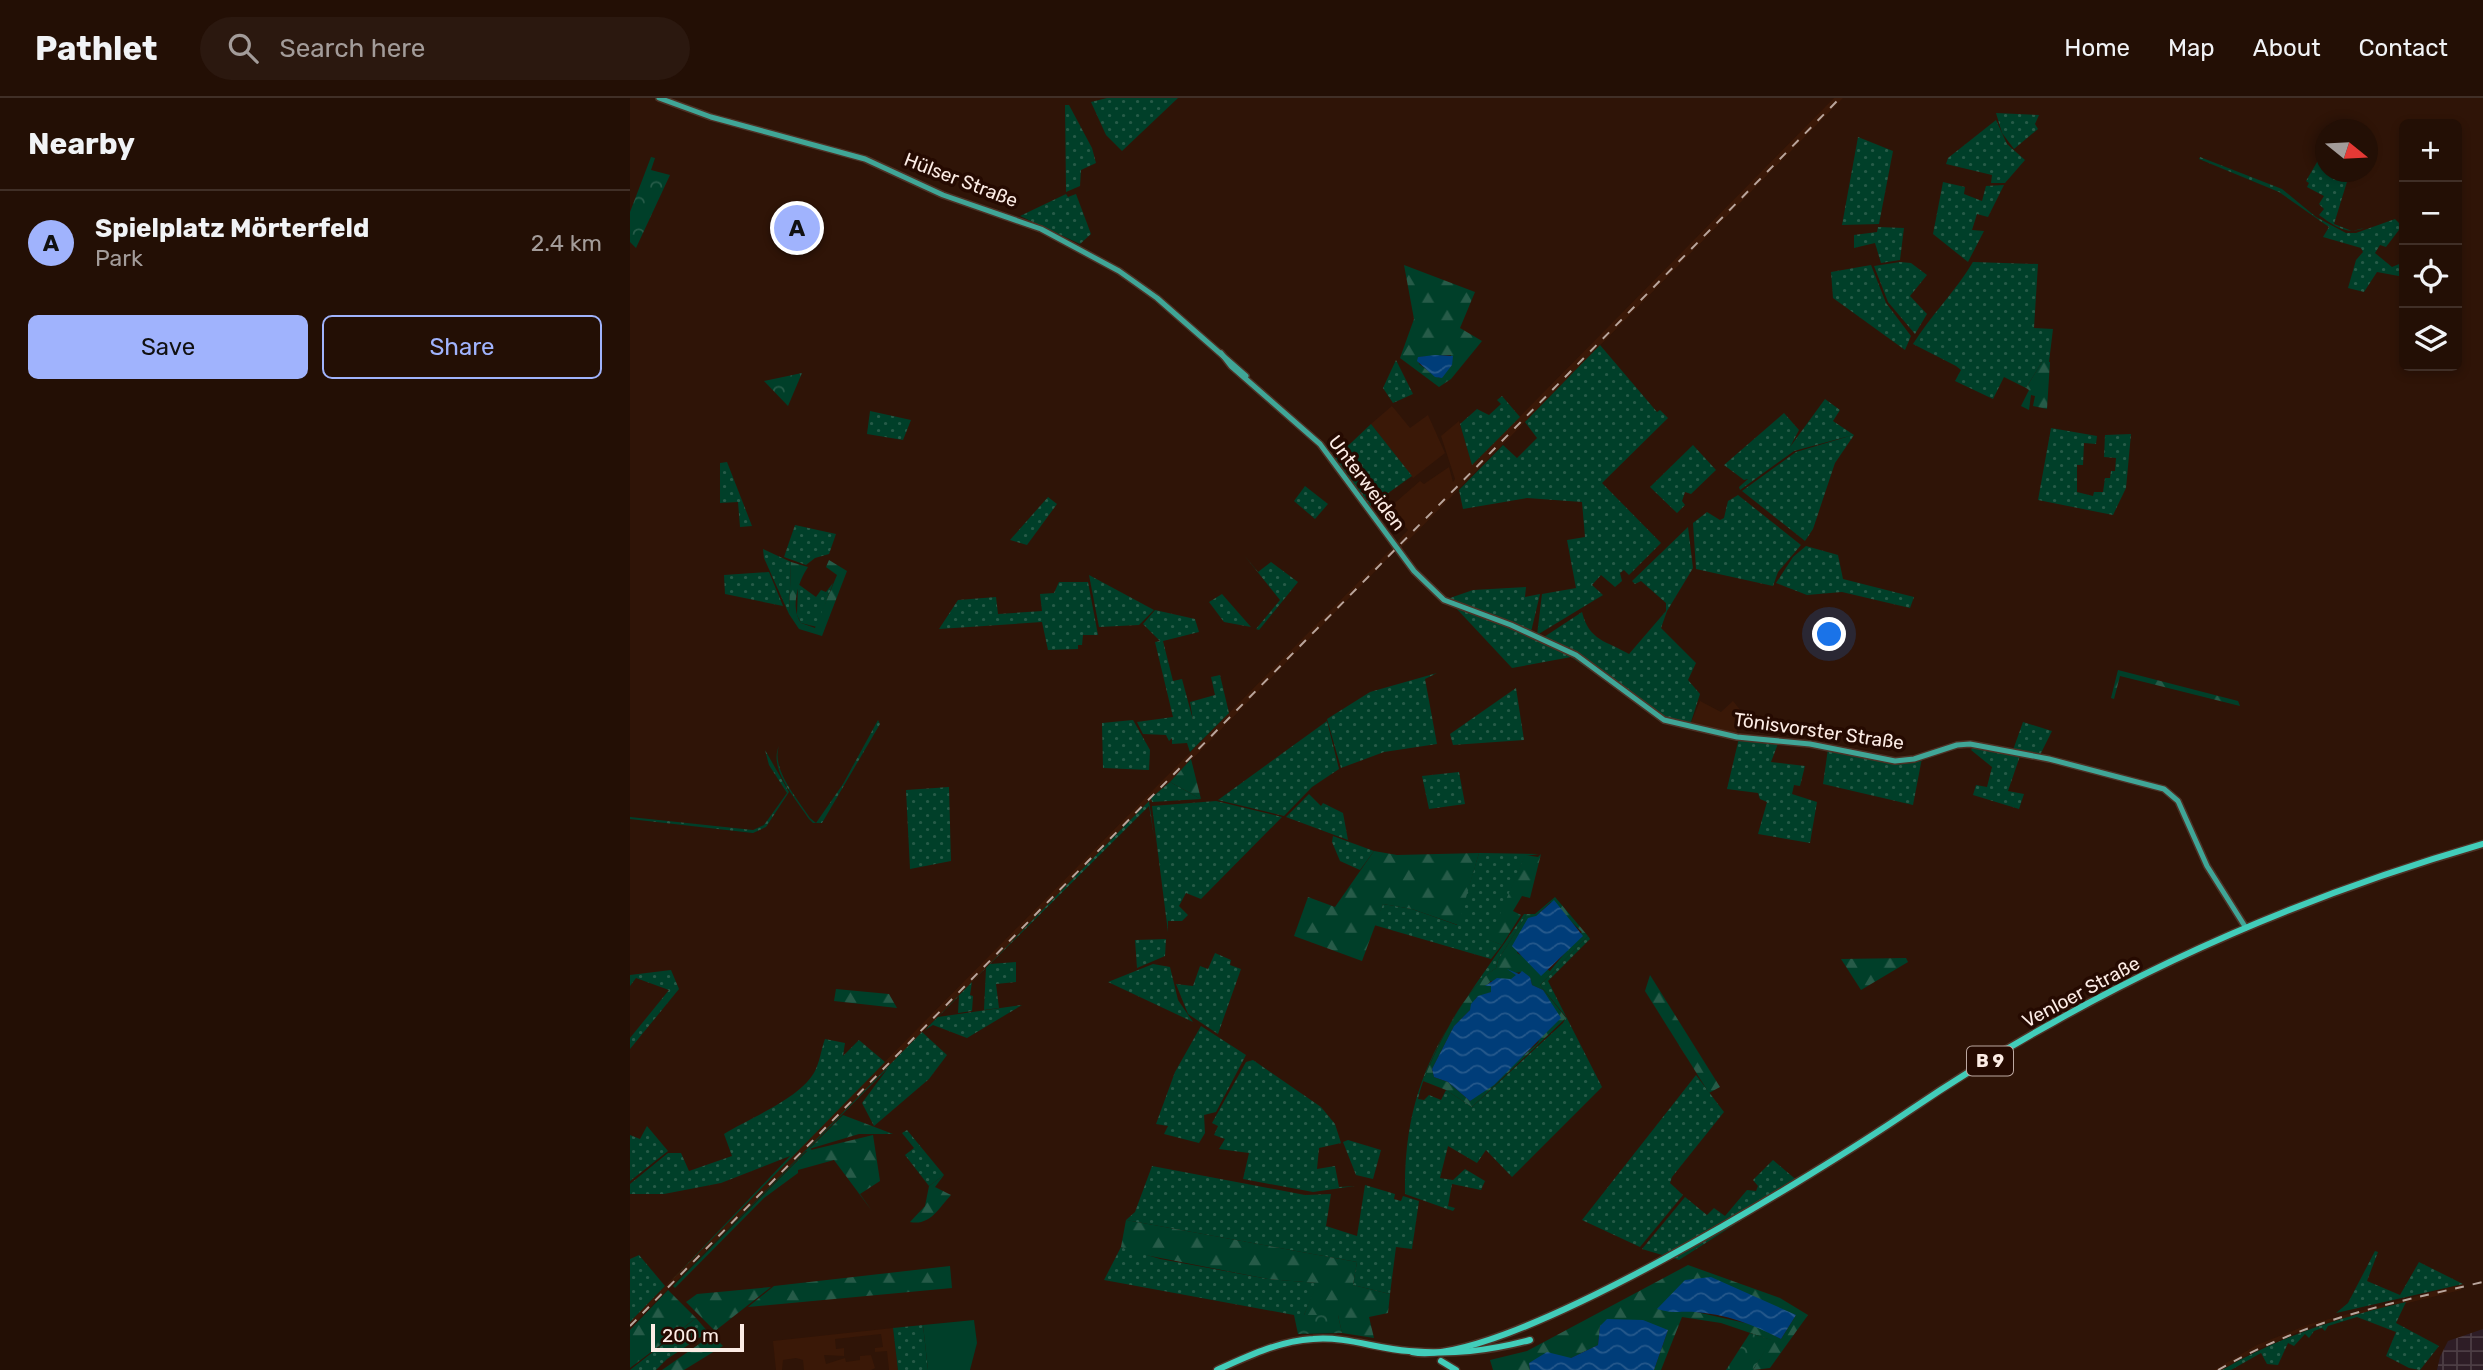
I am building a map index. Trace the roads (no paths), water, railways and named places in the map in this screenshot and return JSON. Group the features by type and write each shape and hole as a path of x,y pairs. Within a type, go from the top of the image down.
{"main road":[{"name":"Hülser Straße","path":"659,98 711,117 864,159 943,195 1041,229 1119,271 1172,309 1233,364"},
{"name":"Unterweiden","path":"1233,364 1320,444 1398,550"},
{"name":"Tönisvorster Straße","path":"1398,550 1424,582 1444,600 1511,625 1576,655 1670,722 1737,737 1810,744 1895,761 1914,759 1957,745 1970,744 2049,759 2164,789 2178,801 2207,866 2246,928"},
{"name":"Venloer Straße","path":"1745,1224 1912,1109 2053,1022 2246,928 2369,881 2483,844"},
{"path":"1217,1370 1262,1349 1313,1339 1342,1340 1461,1357"},
{"path":"1433,1359 1461,1357 1536,1340"},
{"path":"1412,1352 1455,1370"}],"water":[{"path":"1453,356 1452,365 1442,378 1435,377 1417,361 1418,357"},
{"path":"1554,900 1583,936 1541,976 1512,946 1528,918 1536,916"},
{"path":"1507,969 1519,974 1522,971 1530,977 1532,985 1543,990 1561,1018 1494,1085 1470,1101 1448,1082 1434,1077 1432,1069 1454,1026 1470,1010 1471,1004 1478,996 1491,992 1491,986 1485,986 1497,978 1511,979 1516,975"},
{"path":"1711,1277 1796,1315 1781,1339 1729,1318 1706,1313 1657,1309 1685,1280"},
{"path":"1607,1319 1643,1320 1668,1330 1654,1370 1530,1370 1529,1363 1547,1352 1571,1358 1598,1345 1600,1326"}],"railway":[{"path":"630,1326 1840,98"},
{"path":"2218,1370 2283,1338 2315,1326 2379,1307 2483,1282"}],"place":[{"name":"Spielplatz Mörterfeld","path":"797,228"}]}
